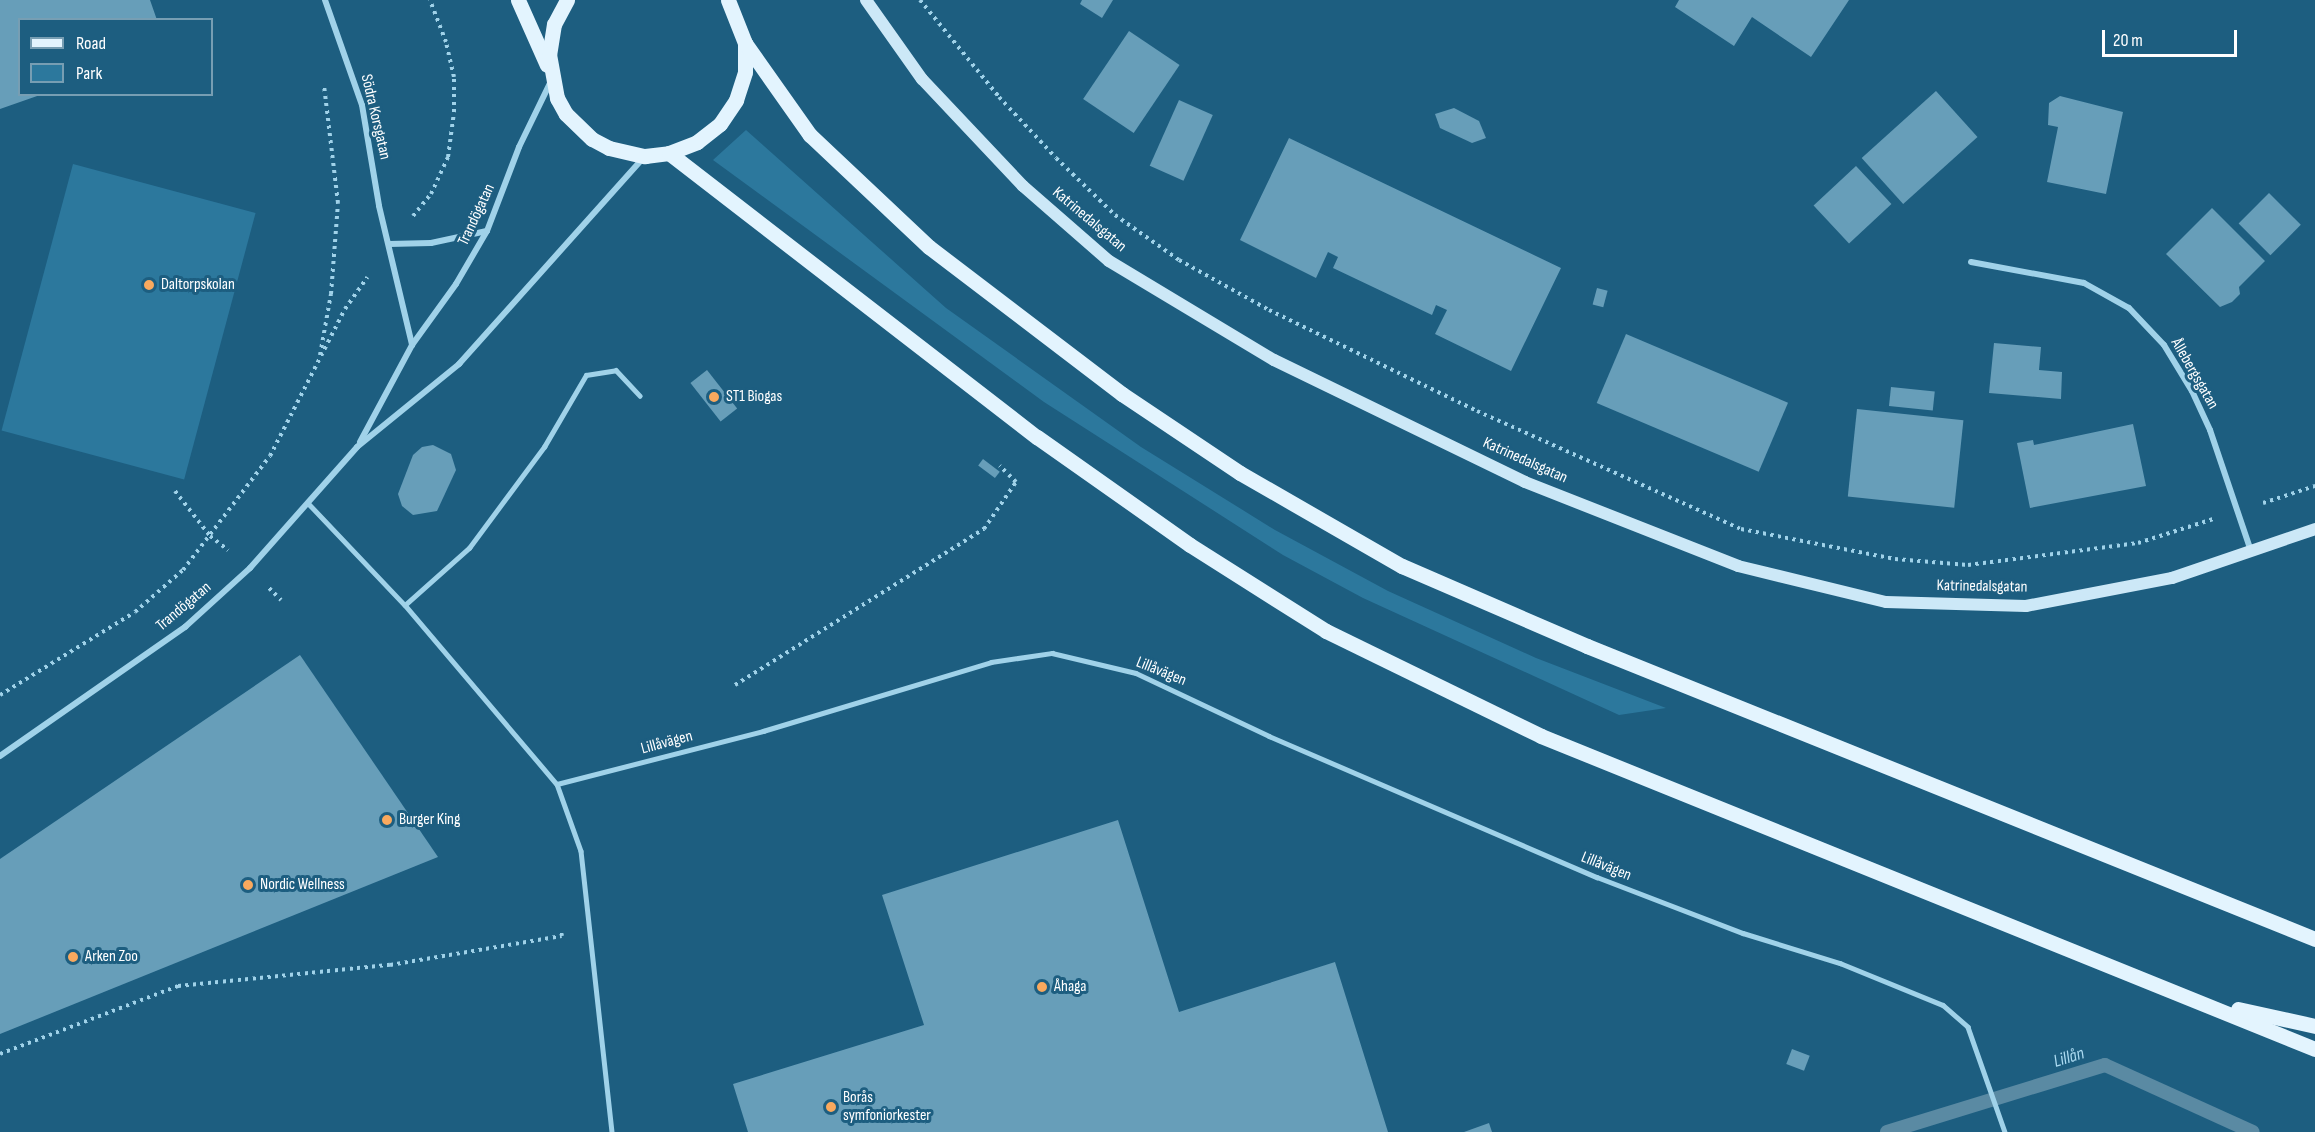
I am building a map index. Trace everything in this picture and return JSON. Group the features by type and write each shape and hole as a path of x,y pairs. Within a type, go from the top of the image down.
{"main road":[{"path":"518,0 566,114 578,128 609,148 645,156 669,153 709,134 729,112 745,72 745,43"},
{"path":"550,75 550,39 567,0"},
{"path":"728,0 745,43 810,135 929,247 1122,394 1240,473 1382,554 1587,646 2315,939"},
{"path":"669,153 1037,437 1190,545 1326,631 1541,736 2315,1049"},
{"path":"2200,1001 2315,1026"}],"street":[{"name":"Södra Korsgatan","path":"325,0 362,105 389,244 412,345"},
{"name":"Katrinedalsgatan","path":"866,0 922,79 1023,186 1109,261 1274,360 1525,482 1738,566 1886,602 2026,606 2172,578 2312,531"},
{"name":"Trandögatan","path":"357,447 412,345 456,285 487,231 550,75"},
{"name":"Trandögatan","path":"0,756 185,627 250,568 309,504 357,447 459,364 645,156"},
{"path":"389,244 431,243 487,231"},
{"name":"Ållebergsgatan","path":"1971,262 2084,283 2129,308 2164,345 2192,391 2238,511 2251,552"}],"lane":[{"path":"405,605 469,549 544,447 586,375 616,370 640,396"},
{"path":"309,504 405,605 557,784 581,851 612,1132"},
{"name":"Lillåvägen","path":"557,784 763,731 991,662 1052,653 1136,673 1269,736 1597,877 1743,933 1896,983 1943,1005 1968,1027 2005,1132"}],"path":[{"path":"0,695 135,612 183,570 270,456 345,309 389,244 431,194 448,157 454,77 446,42 430,0"},
{"path":"920,0 999,97 1056,158 1115,215 1179,260 1269,310 1478,411 1741,529 1895,559 1968,565 2138,543 2315,486"},
{"path":"319,360 331,294 338,203 324,81"},
{"path":"735,685 984,529 1016,482 1000,466"},
{"path":"175,491 210,536"},
{"path":"0,1054 178,986 390,965 562,936 561,925"}],"green space":[{"path":"746,130 946,308 1141,447 1275,530 1388,591 1536,658 1666,708 1619,715 1363,598 1283,555 1044,402 713,160"},
{"path":"73,164 256,213 184,480 2,431"}],"building":[{"path":"0,0 150,0 156,18 18,18 18,96 37,96 0,109"},
{"path":"1082,0 1113,0 1102,18 1080,4"},
{"path":"1679,0 1849,0 1811,57 1752,17 1734,46 1675,7"},
{"path":"1129,31 1180,65 1134,133 1083,99"},
{"path":"1936,91 1977,137 1903,204 1862,158"},
{"path":"2060,96 2123,112 2106,194 2047,182 2058,127 2048,125 2049,103"},
{"path":"1179,100 1213,115 1184,181 1150,166"},
{"path":"1454,108 1479,121 1486,138 1472,143 1440,128 1435,114"},
{"path":"1289,138 1561,268 1511,371 1435,334 1447,310 1436,305 1432,315 1333,268 1338,257 1328,252 1316,278 1240,240"},
{"path":"1856,166 1891,204 1849,244 1814,206"},
{"path":"2269,193 2301,225 2270,255 2239,223"},
{"path":"2212,208 2265,261 2239,287 2240,294 2232,302 2220,307 2166,254"},
{"path":"1597,288 1608,291 1603,307 1593,304"},
{"path":"1626,334 1788,403 1759,472 1597,403"},
{"path":"1994,343 2041,347 2039,370 2062,372 2061,399 1989,393"},
{"path":"707,370 737,409 721,422 690,383"},
{"path":"1891,387 1935,392 1933,410 1889,406"},
{"path":"1857,409 1963,420 1954,508 1848,497"},
{"path":"2133,424 2146,486 2030,508 2017,443 2033,440 2034,445"},
{"path":"433,445 451,454 456,470 437,511 413,515 402,506 398,494 413,455 422,447"},
{"path":"983,459 1000,472 995,478 978,465"},
{"path":"300,655 438,857 0,1034 0,859"},
{"name":"Åhaga","path":"1118,820 1179,1012 1335,962 1388,1132 748,1132 733,1084 924,1025 882,895"},
{"path":"1792,1049 1810,1056 1804,1071 1786,1064"},
{"path":"1489,1123 1492,1132 1464,1132"}],"waterway":[{"name":"Lillån","path":"1887,1132 2105,1065 2253,1132"}],"place":[{"name":"Daltorpskolan","path":"149,285"},
{"name":"ST1 Biogas","path":"714,397"},
{"name":"Burger King","path":"387,820"},
{"name":"Nordic Wellness","path":"248,885"},
{"name":"Arken Zoo","path":"73,957"},
{"name":"Åhaga","path":"1042,987"},
{"name":"Borås symfoniorkester","path":"831,1107"}]}
